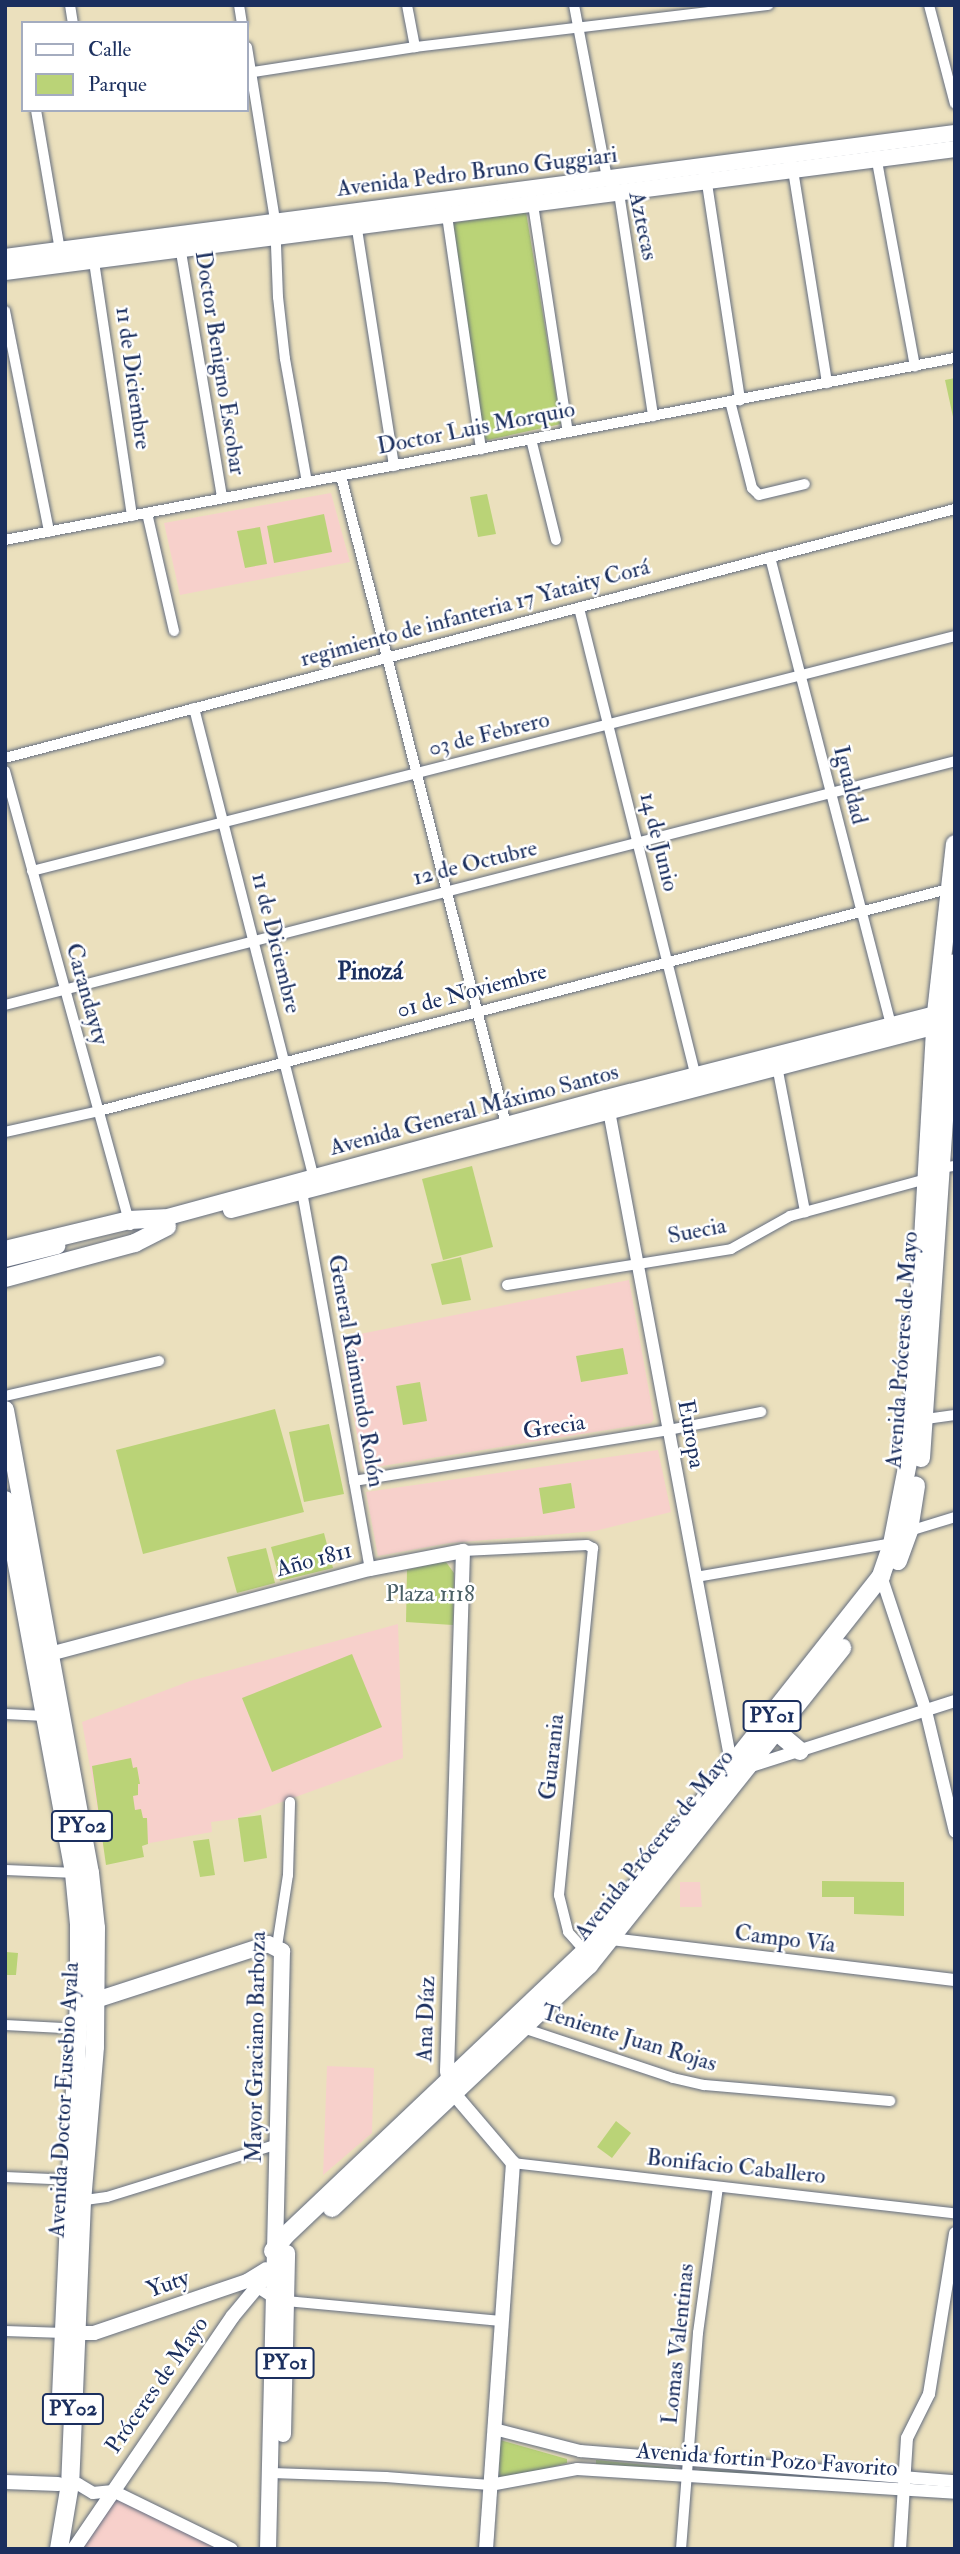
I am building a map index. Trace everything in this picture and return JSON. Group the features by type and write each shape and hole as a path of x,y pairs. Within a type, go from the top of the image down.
{"highway":[{"name":"PY01","path":"946,1017 948,889 955,844"},
{"name":"PY01","path":"946,1017 955,963"},
{"name":"Avenida Próceres de Mayo","path":"278,2258 286,2235 451,2088 523,2028 590,1955 741,1765 776,1731 883,1583 899,1538 926,1419 946,1017"},
{"name":"Avenida Próceres de Mayo","path":"899,1538 940,1171"},
{"path":"5,1250 130,1224 166,1222"},
{"path":"5,1278 135,1243 166,1222"},
{"name":"Avenida Doctor Eusebio Ayala","path":"5,1410 18,1560 50,1654 82,1873 79,1924 88,2000 76,2200 65,2489 59,2549"},
{"name":"Avenida Doctor Eusebio Ayala","path":"5,1500 45,1716 82,1873"},
{"name":"Avenida Próceres de Mayo","path":"278,2258 414,2132 451,2088 590,1955 611,1939 868,1597 883,1583"},
{"path":"776,1731 800,1751"}],"main road":[{"name":"Avenida Pedro Bruno Guggiari","path":"532,196 607,178 705,173 792,162 875,151 955,133"},
{"name":"Avenida Pedro Bruno Guggiari","path":"875,151 955,149"},
{"name":"Avenida Pedro Bruno Guggiari","path":"5,257 61,257 532,196 619,192 705,173"},
{"name":"Avenida Pedro Bruno Guggiari","path":"5,272 61,257"},
{"name":"Avenida General Máximo Santos","path":"5,1269 166,1222 697,1081 891,1024 946,1017"},
{"name":"Avenida General Máximo Santos","path":"508,1132 609,1111 697,1081 777,1066 946,1017"},
{"name":"Avenida General Máximo Santos","path":"5,1259 104,1239 130,1224"},
{"name":"Año 1811","path":"50,1654 370,1569 463,1551"},
{"name":"Ana Díaz","path":"451,2088 463,1551"},
{"path":"88,2000 268,1944 277,1946"},
{"name":"Mayor Graciano Barboza","path":"277,1946 284,1957 278,2144 278,2258"},
{"path":"451,2088 513,2163 486,2549"},
{"name":"Yuty","path":"70,2333 90,2334 221,2290 252,2284 278,2258"},
{"name":"PY01","path":"278,2258 278,2549"},
{"name":"Próceres de Mayo","path":"74,2549 236,2312 252,2284"},
{"path":"221,2290 233,2295 236,2312"},
{"name":"PY01","path":"268,2549 277,2473"},
{"path":"5,2482 65,2489"}],"street":[{"path":"407,5 415,47"},
{"name":"Aztecas","path":"574,5 607,178 619,192 653,416"},
{"path":"307,482 285,359 274,229 249,73 415,47 769,5"},
{"path":"929,5 955,104"},
{"path":"36,112 61,257"},
{"path":"875,151 915,366"},
{"path":"792,162 827,383"},
{"path":"705,173 747,478 759,495 805,484"},
{"path":"532,196 568,432"},
{"path":"446,207 481,449"},
{"path":"355,219 394,466"},
{"name":"Doctor Benigno Escobar","path":"179,242 222,498"},
{"name":"11 de Diciembre","path":"93,253 132,516"},
{"path":"5,311 49,532"},
{"name":"Doctor Luis Morquio","path":"5,540 955,358"},
{"path":"531,439 556,540"},
{"path":"341,476 475,1012 508,1132"},
{"name":"regimiento de infanteria 17 Yataity Corá","path":"5,758 955,509"},
{"path":"148,513 174,631"},
{"name":"Igualdad","path":"770,557 891,1024"},
{"name":"14 de Junio","path":"579,608 697,1081"},
{"name":"03 de Febrero","path":"33,871 955,636"},
{"name":"11 de Diciembre","path":"194,708 284,1062 308,1184"},
{"name":"12 de Octubre","path":"5,1005 63,988 446,893 829,791 955,761"},
{"name":"Carandayty","path":"5,771 130,1224"},
{"name":"01 de Noviembre","path":"5,1132 99,1111 948,889"},
{"path":"777,1066 805,1212"},
{"name":"Europa","path":"609,1111 639,1262 726,1749 741,1765"},
{"name":"Suecia","path":"507,1285 731,1249 777,1221 940,1171"},
{"name":"General Raimundo Rolón","path":"308,1184 370,1569"},
{"path":"5,1396 159,1361"},
{"name":"Grecia","path":"354,1481 669,1430 761,1412"},
{"path":"926,1419 955,1415"},
{"path":"696,1577 899,1538 955,1517"},
{"name":"Año 1811","path":"463,1551 587,1545 593,1548"},
{"name":"Guarania","path":"590,1955 565,1924 559,1895 593,1548"},
{"path":"883,1583 926,1711 955,1832"},
{"path":"741,1765 800,1751 955,1700"},
{"path":"5,1714 45,1716"},
{"name":"Mayor Graciano Barboza","path":"277,1946 288,1875 290,1802"},
{"path":"5,1870 82,1873"},
{"name":"Campo Vía","path":"611,1939 955,1980"},
{"path":"5,2025 87,2029"},
{"name":"Teniente Juan Rojas","path":"523,2028 673,2078 705,2085 890,2101"},
{"path":"76,2200 107,2197 278,2144"},
{"name":"Bonifacio Caballero","path":"513,2163 955,2213"},
{"path":"5,2177 77,2180"},
{"name":"Lomas Valentinas","path":"681,2549 698,2333 718,2187"},
{"path":"900,2549 909,2430 929,2394 955,2233"},
{"path":"252,2284 280,2300 501,2321"},
{"path":"5,2331 70,2333"},
{"name":"Avenida fortin Pozo Favorito","path":"494,2429 580,2451 687,2459 904,2484 955,2493"},
{"path":"577,2469 580,2451"},
{"name":"Avenida fortin Pozo Favorito","path":"277,2473 490,2485 577,2469 685,2477 904,2484 955,2481"},
{"path":"65,2489 81,2485 93,2493 113,2491 233,2549"}],"shaded area":[{"path":"331,493 350,562 180,595 164,523"},
{"path":"629,1280 654,1419 651,1423 363,1469 340,1338"},
{"path":"658,1450 671,1512 595,1531 449,1543 378,1556 366,1492"},
{"path":"398,1624 403,1758 235,1819 211,1822 212,1832 105,1851 82,1722 190,1681"},
{"path":"680,1882 700,1882 702,1907 680,1907"},
{"path":"327,2066 374,2068 372,2133 323,2175"},
{"path":"116,2499 122,2499 218,2549 79,2549"}],"green space":[{"path":"526,212 561,424 488,440 484,438 452,223"},
{"path":"955,378 955,426 945,380"},
{"path":"487,494 496,534 478,537 470,497"},
{"path":"324,514 332,552 274,563 267,526"},
{"path":"260,527 267,564 245,568 237,531"},
{"path":"472,1166 493,1247 443,1260 422,1179"},
{"path":"461,1257 471,1300 442,1305 431,1264"},
{"path":"623,1348 628,1374 581,1382 576,1356"},
{"path":"420,1382 427,1421 403,1425 396,1386"},
{"path":"275,1409 304,1512 143,1554 116,1450"},
{"path":"329,1424 344,1494 304,1502 289,1432"},
{"path":"571,1483 575,1508 543,1514 539,1488"},
{"path":"324,1533 333,1568 280,1581 271,1547"},
{"path":"266,1548 275,1583 237,1593 227,1557"},
{"name":"Plaza 1118","path":"446,1562 454,1573 453,1625 406,1622 407,1570"},
{"path":"352,1654 382,1727 272,1772 242,1698"},
{"path":"131,1758 133,1768 137,1767 140,1784 138,1795 133,1796 135,1810 141,1809 143,1818 147,1818 148,1844 142,1846 144,1857 106,1865 92,1766"},
{"path":"261,1815 267,1858 244,1862 238,1818"},
{"path":"209,1839 215,1875 200,1877 193,1841"},
{"path":"822,1881 904,1882 904,1916 854,1914 854,1897 822,1897"},
{"path":"6,1952 18,1953 16,1975 5,1975"},
{"path":"616,2121 631,2133 612,2158 597,2147"},
{"path":"500,2440 567,2459 567,2463 499,2481"},
{"path":"596,2460 675,2468 676,2470 596,2464"},
{"path":"700,2469 888,2481 890,2483 698,2471"}],"district":[{"name":"Pinozá","path":"370,972"}]}
